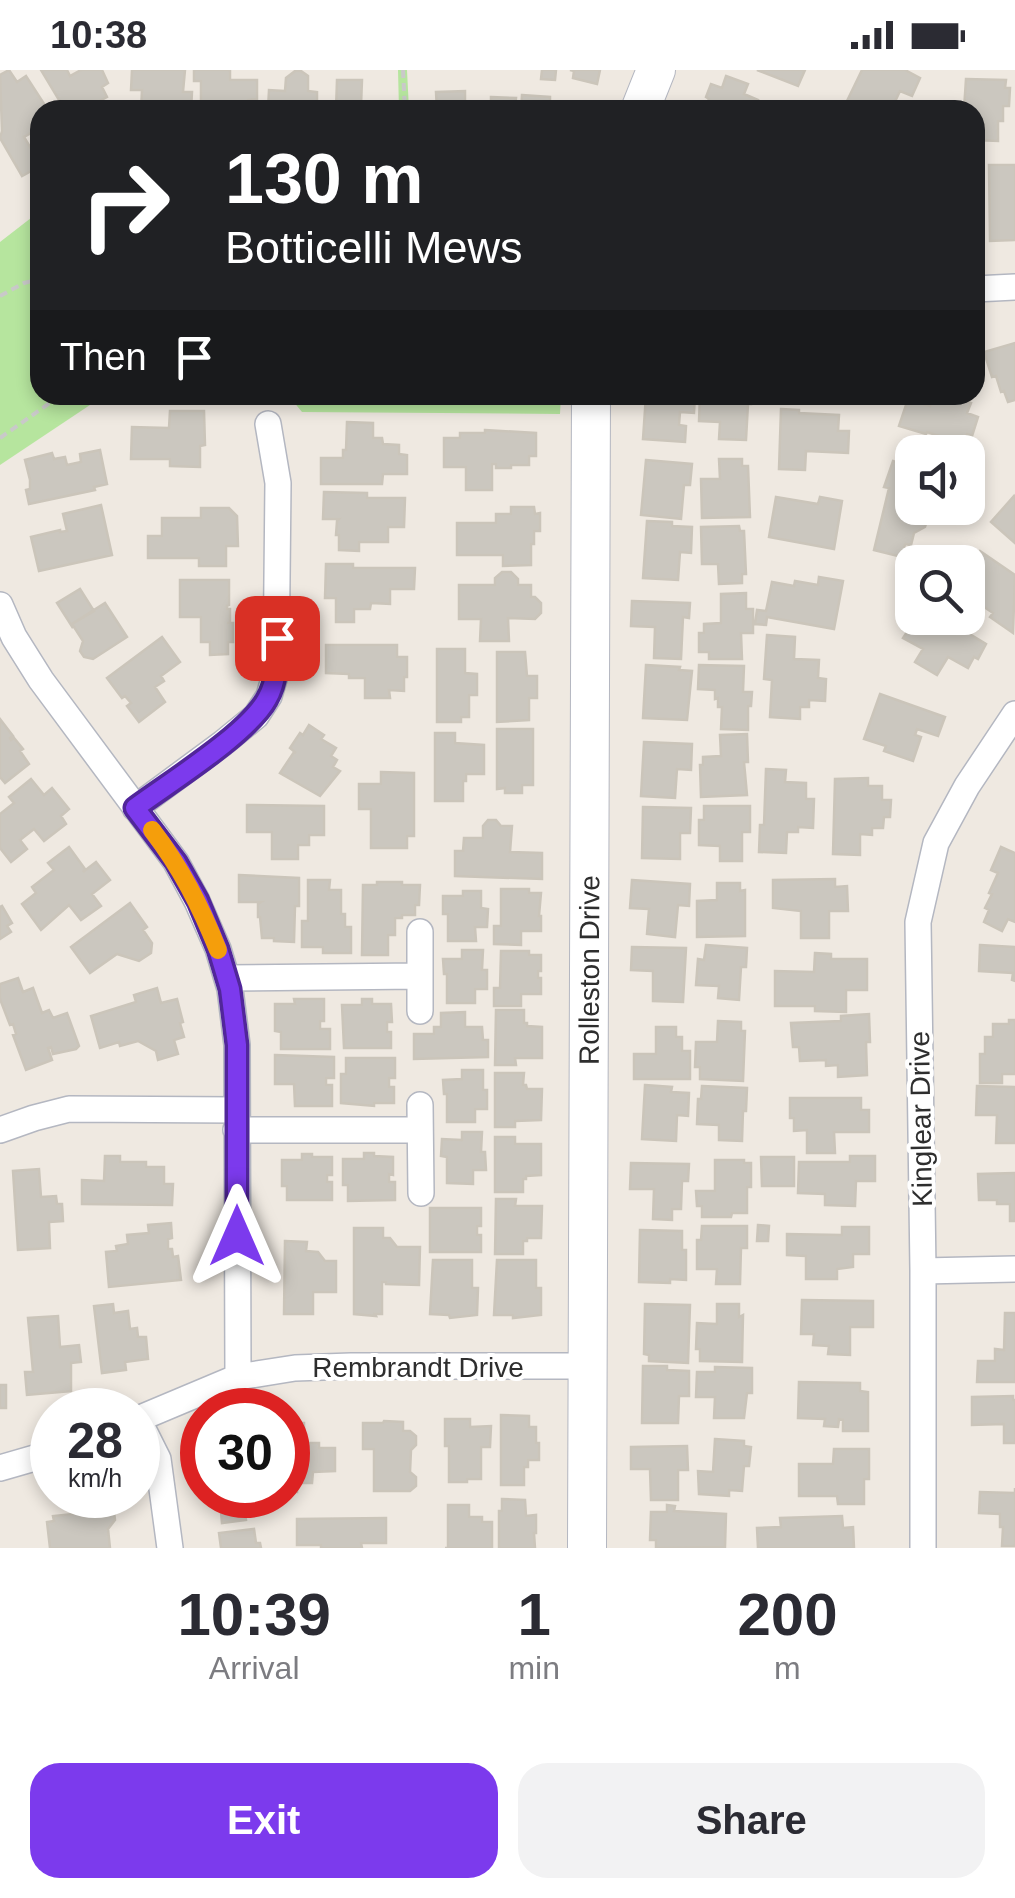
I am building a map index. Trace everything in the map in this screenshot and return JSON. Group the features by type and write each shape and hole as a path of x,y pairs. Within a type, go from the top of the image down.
{"main road":[{"path":"644,100 656,70"},
{"name":"Rolleston Drive","path":"588,1548 591,405"}],"street":[{"path":"985,289 1015,288"},
{"path":"135,808 256,716 269,696 276,672 278,483 268,424"},
{"path":"0,605 14,638 40,680 176,862 218,949 237,1045 238,1377"},
{"name":"Kinglear Drive","path":"922,1548 918,922 936,842 967,786 1015,714"},
{"path":"420,932 420,1011"},
{"path":"226,978 419,976"},
{"path":"0,1130 69,1109 236,1120 419,1118 421,1193"},
{"path":"923,1271 1015,1270"},
{"name":"Rembrandt Drive","path":"160,1410 238,1377 295,1368 588,1366"},
{"path":"0,1468 30,1459"},
{"path":"160,1474 170,1548"}],"path":[{"path":"403,70 404,100"},
{"path":"0,296 30,281"},
{"path":"0,438 47,405"}],"green space":[{"path":"398,70 407,70 408,100 399,100"},
{"path":"30,219 30,405 90,405 0,465 0,242"},
{"path":"296,405 560,405 560,414 302,412"}],"building":[{"path":"9,70 17,82 26,76 42,100 30,100 30,134 24,137 30,147 30,172 22,176 0,138 0,75"},
{"path":"41,70 67,70 70,76 81,70 102,70 108,83 102,87 107,97 59,100"},
{"path":"132,70 185,70 183,92 192,92 192,100 142,100 142,90 131,90"},
{"path":"194,70 230,70 230,80 257,80 257,99 201,100 201,81 194,81"},
{"path":"542,70 556,70 555,80 541,79"},
{"path":"570,70 600,70 597,84 573,78 574,71"},
{"path":"757,70 805,70 798,86"},
{"path":"862,70 905,70 920,78 912,96 900,91 896,100 847,100"},
{"path":"301,71 308,76 308,91 317,92 317,100 268,100 269,90 285,91 286,78"},
{"path":"726,76 748,84 744,94 758,100 706,97 711,84 722,88"},
{"path":"966,79 1006,80 1005,88 1010,88 1009,106 1003,106 1003,121 998,121 998,141 985,140 985,100 965,100"},
{"path":"337,80 362,80 361,100 336,100"},
{"path":"465,91 465,100 436,100 436,92"},
{"path":"522,95 550,97 550,100 522,100"},
{"path":"989,165 1015,165 1015,240 990,241"},
{"path":"1015,343 1015,400 1008,402 1004,391 1001,392 985,352"},
{"path":"645,405 694,405 694,413 680,412 679,425 686,426 685,442 643,439"},
{"path":"700,405 748,405 746,440 719,439 720,422 699,421"},
{"path":"906,405 970,405 967,413 978,417 972,435 926,434 899,426"},
{"path":"781,409 839,415 838,431 849,431 848,453 806,451 805,470 779,469"},
{"path":"170,411 204,411 205,445 200,446 200,467 170,466 170,459 131,459 132,427 169,428"},
{"path":"347,422 373,423 373,438 382,438 383,444 399,445 399,454 407,455 407,474 383,474 382,484 321,484 321,458 343,458"},
{"path":"460,433 536,433 536,456 529,456 529,465 496,468 492,464 492,490 466,490 466,467 444,467 444,438 460,438"},
{"path":"100,450 107,484 29,504 26,490 30,489 30,480 25,460 52,453 54,459 65,457 67,465 81,462 80,454"},
{"path":"719,459 742,459 742,466 748,466 750,517 702,518 701,479 720,479"},
{"path":"646,460 692,464 690,485 684,485 681,519 641,515"},
{"path":"895,462 895,525 926,525 914,533 911,545 895,545 895,555 874,550 889,488 884,487"},
{"path":"324,492 405,498 404,527 388,527 388,542 359,542 359,551 339,550 339,519 323,519"},
{"path":"776,497 818,504 820,497 842,501 834,549 769,537"},
{"path":"1015,498 1015,543 991,522"},
{"path":"101,505 112,555 39,571 31,537 67,531 63,514"},
{"path":"511,507 534,507 535,514 540,513 540,531 534,531 531,544 531,565 503,566 503,555 457,555 457,523 496,523 496,514 511,514"},
{"path":"201,508 229,508 237,516 238,546 226,546 226,566 199,566 199,558 148,558 148,536 162,536 162,518 201,518"},
{"path":"647,521 692,527 691,553 680,552 678,580 643,578"},
{"path":"739,526 744,531 746,574 742,574 742,583 719,584 718,564 702,564 701,527"},
{"path":"985,554 1015,575 1013,633 990,617 993,613 985,608"},
{"path":"326,564 415,568 414,589 390,589 390,604 371,603 370,609 354,609 354,622 336,622 336,598 325,598"},
{"path":"502,572 511,572 518,585 531,585 531,597 541,603 541,613 535,619 508,618 509,641 480,641 481,619 459,619 459,585 495,585 495,578"},
{"path":"819,577 843,581 834,629 767,617 766,625 755,624 757,610 766,611 772,582 818,585"},
{"path":"180,580 229,580 227,609 233,623 233,642 228,642 228,654 210,655 210,642 201,642 201,617 180,617"},
{"path":"80,589 94,611 72,624 73,628 57,603"},
{"path":"746,593 746,609 753,609 753,633 741,633 742,659 709,659 709,652 699,652 699,633 704,633 704,624 721,623 721,594"},
{"path":"632,601 690,603 689,618 683,617 681,659 654,658 655,627 631,626"},
{"path":"105,603 127,637 93,659 84,657 80,651 83,641 72,624"},
{"path":"767,635 795,637 794,659 819,660 818,678 826,679 825,701 809,700 809,707 800,707 800,719 770,717 772,680 764,679"},
{"path":"971,635 986,644 968,668 948,657 937,675 915,662 923,649 903,638"},
{"path":"162,637 180,662 161,676 164,681 155,687 165,702 139,722 127,706 131,703 125,696 122,698 107,678"},
{"path":"326,645 397,645 397,657 407,657 404,691 389,690 390,698 365,698 365,678 326,673"},
{"path":"437,649 465,649 465,673 477,674 477,695 469,695 469,717 461,717 461,722 437,722"},
{"path":"497,652 525,652 527,676 537,676 537,698 529,698 529,720 497,722"},
{"path":"646,665 692,671 687,720 643,718"},
{"path":"699,665 744,666 743,692 752,692 748,730 721,729 722,707 718,707 715,690 698,689"},
{"path":"880,694 945,717 938,736 917,729 915,735 921,737 913,761 864,739"},
{"path":"0,719 13,736 11,740 14,738 23,749 20,751 29,764 5,783 0,777"},
{"path":"309,725 336,748 331,756 337,760 333,767 340,771 320,796 280,773 296,753 290,748"},
{"path":"497,729 533,729 533,785 522,785 522,793 497,789"},
{"path":"435,733 455,733 455,743 484,745 484,774 466,774 463,801 435,801"},
{"path":"747,734 747,795 701,797 703,757 721,756 720,735"},
{"path":"644,742 692,744 691,770 677,769 675,798 641,796"},
{"path":"766,769 786,770 785,782 806,783 806,799 814,799 813,828 798,827 798,832 787,832 786,853 759,852"},
{"path":"381,772 414,773 414,836 407,836 407,848 371,848 371,809 359,809 359,784 381,784"},
{"path":"868,778 868,786 882,786 882,800 891,800 890,817 884,817 883,828 872,828 872,835 860,834 860,855 833,854 835,779"},
{"path":"31,779 44,795 52,788 69,809 61,816 66,824 44,841 34,829 20,840 27,849 11,862 0,848 0,814 14,803 9,797"},
{"path":"247,805 324,806 324,835 309,835 309,845 298,845 298,859 272,859 272,832 247,832"},
{"path":"704,806 750,806 750,832 742,832 742,861 720,861 720,846 699,845 699,820 704,820"},
{"path":"643,807 691,808 690,833 680,833 680,859 642,858"},
{"path":"488,820 512,826 510,852 542,853 542,879 455,876 455,851 463,851 464,838 483,838 483,826"},
{"path":"69,847 85,869 83,872 96,862 110,880 92,894 101,906 81,920 69,905 41,930 22,904 36,893 32,887 54,870 48,863"},
{"path":"1001,847 1015,853 1015,922 1008,919 1002,931 984,922 992,894 989,893 998,873 991,870"},
{"path":"239,875 299,878 294,942 262,938 258,917 261,902 239,902"},
{"path":"835,879 835,887 847,886 848,911 829,911 829,938 801,938 801,911 773,908 773,880"},
{"path":"308,880 330,880 329,890 341,890 341,914 345,914 345,927 351,927 351,953 323,953 323,947 302,947 302,921 308,921"},
{"path":"632,880 690,884 689,906 678,905 675,937 647,934 649,909 630,908"},
{"path":"717,883 740,883 740,891 745,890 745,936 697,937 697,901 717,900"},
{"path":"363,885 420,885 419,905 415,905 415,915 395,918 395,935 388,935 388,955 362,955"},
{"path":"501,889 541,893 541,931 521,931 521,945 494,944 494,926 501,926"},
{"path":"463,891 481,891 481,908 488,909 487,927 475,927 476,941 448,941 443,896 463,896"},
{"path":"130,903 147,927 143,930 152,943 151,953 139,961 117,954 90,973 71,947"},
{"path":"0,907 12,923 7,926 11,932 0,939"},
{"path":"706,945 747,948 746,967 741,967 739,1000 718,998 719,986 696,985 698,959 704,960"},
{"path":"980,945 1015,947 1015,981 1013,973 979,971"},
{"path":"632,947 686,948 683,1002 653,1001 653,971 631,970"},
{"path":"462,950 483,950 482,970 487,970 487,989 475,989 475,1003 447,1003 443,959 462,959"},
{"path":"501,951 541,955 541,994 521,994 521,1006 494,1006 494,988 500,988"},
{"path":"815,953 831,954 831,959 867,959 867,990 846,990 846,1012 815,1011 815,1006 775,1006 775,971 814,972"},
{"path":"18,978 23,992 33,988 42,1013 49,1010 53,1018 67,1013 79,1046 53,1054 48,1048 52,1060 26,1070 13,1024 10,1025 0,999 0,984"},
{"path":"157,988 161,1003 177,999 184,1037 174,1040 178,1054 158,1060 156,1051 138,1041 100,1048 91,1016 136,1002 134,995"},
{"path":"294,999 324,999 320,1029 330,1029 330,1049 281,1049 281,1032 275,1031 275,1004 295,1004"},
{"path":"362,999 372,999 372,1004 391,1004 392,1022 387,1022 387,1032 391,1032 391,1048 344,1048 342,1005 362,1005"},
{"path":"496,1010 524,1010 527,1026 542,1027 542,1058 515,1058 516,1065 495,1065"},
{"path":"465,1012 465,1027 482,1027 483,1040 488,1040 488,1057 414,1059 414,1034 434,1034 434,1027 441,1027 441,1013"},
{"path":"869,1014 867,1075 838,1077 838,1065 826,1066 826,1060 800,1061 799,1047 793,1047 791,1023 841,1021 841,1016"},
{"path":"1009,1020 1015,1020 1015,1074 1002,1074 1002,1083 980,1083 980,1054 985,1054 985,1037 993,1037 993,1024 1009,1024"},
{"path":"718,1021 741,1022 741,1031 745,1031 743,1081 700,1079 700,1067 695,1067 696,1042 717,1042"},
{"path":"656,1027 676,1027 676,1037 682,1037 682,1051 690,1051 690,1079 634,1079 634,1054 656,1054"},
{"path":"275,1055 334,1057 334,1078 326,1078 326,1085 332,1085 332,1106 295,1106 294,1084 275,1084"},
{"path":"346,1058 395,1058 395,1078 389,1078 389,1087 394,1087 394,1103 341,1103 341,1074 346,1074"},
{"path":"462,1070 483,1070 487,1109 475,1109 475,1122 447,1122 443,1080 462,1079"},
{"path":"495,1073 524,1073 523,1085 527,1089 542,1089 541,1120 515,1121 515,1127 495,1127"},
{"path":"645,1085 689,1093 688,1116 677,1115 676,1141 642,1139"},
{"path":"702,1086 747,1088 742,1141 719,1140 719,1125 697,1124"},
{"path":"977,1086 1015,1087 1015,1143 996,1143 997,1115 976,1115"},
{"path":"790,1098 861,1098 861,1110 869,1110 869,1132 834,1132 835,1153 807,1153 807,1130 794,1131"},
{"path":"462,1132 482,1132 481,1152 485,1152 486,1170 473,1170 473,1184 447,1183 442,1139 462,1140"},
{"path":"495,1137 515,1137 515,1144 541,1144 541,1175 526,1176 523,1192 495,1192"},
{"path":"364,1153 393,1157 389,1182 395,1182 395,1200 348,1201 348,1185 343,1185 343,1159 364,1159"},
{"path":"302,1154 332,1157 332,1175 327,1175 327,1182 332,1182 332,1200 287,1200 287,1186 282,1186 282,1160 302,1160"},
{"path":"105,1156 120,1156 120,1162 146,1162 146,1167 164,1167 164,1184 173,1184 172,1205 82,1204 82,1180 104,1181"},
{"path":"850,1156 875,1156 875,1181 856,1181 855,1206 825,1205 825,1194 798,1193 799,1162 850,1162"},
{"path":"761,1157 794,1157 794,1186 762,1186"},
{"path":"715,1160 751,1163 747,1213 702,1217 696,1191 715,1191"},
{"path":"631,1163 689,1164 688,1181 682,1181 681,1209 672,1209 672,1220 653,1219 654,1189 630,1189"},
{"path":"39,1169 41,1197 56,1196 57,1204 62,1204 63,1221 49,1222 50,1248 18,1250 13,1171"},
{"path":"1015,1173 1015,1221 1010,1221 1010,1204 979,1200 978,1174"},
{"path":"496,1199 516,1199 515,1206 542,1206 541,1238 523,1241 523,1254 495,1254"},
{"path":"430,1208 481,1208 477,1235 481,1235 481,1252 430,1252"},
{"path":"171,1223 168,1249 172,1249 173,1257 178,1256 181,1280 109,1287 106,1252 128,1244 127,1235 149,1233 148,1225"},
{"path":"758,1225 769,1226 768,1241 757,1241"},
{"path":"702,1226 747,1226 747,1248 741,1248 740,1284 716,1284 717,1269 697,1269 697,1240 701,1240"},
{"path":"842,1227 869,1227 869,1254 853,1254 853,1267 837,1269 837,1279 806,1279 806,1256 787,1255 787,1234 842,1235"},
{"path":"354,1228 383,1228 383,1238 390,1238 397,1247 420,1247 419,1285 382,1282 382,1314 376,1316 354,1314"},
{"path":"640,1230 682,1231 686,1280 639,1282"},
{"path":"285,1241 307,1242 306,1251 318,1252 325,1261 336,1261 336,1292 313,1292 313,1314 284,1314"},
{"path":"433,1260 472,1260 472,1288 478,1288 477,1315 450,1318 430,1314"},
{"path":"497,1260 536,1260 541,1315 494,1315"},
{"path":"802,1300 873,1301 873,1327 850,1327 850,1355 828,1354 829,1346 813,1345 814,1334 801,1334"},
{"path":"113,1304 114,1313 128,1311 130,1329 137,1328 138,1337 146,1337 148,1359 125,1362 126,1370 102,1373 94,1306"},
{"path":"645,1304 690,1305 688,1363 649,1361 649,1355 644,1354"},
{"path":"717,1304 739,1304 739,1317 743,1315 742,1362 700,1361 700,1349 696,1349 697,1323 717,1324"},
{"path":"1005,1313 1015,1313 1015,1382 977,1382 978,1361 995,1361 995,1349 1004,1350"},
{"path":"58,1316 60,1347 79,1345 81,1362 71,1363 71,1388 30,1388 27,1395 25,1372 33,1372 28,1318"},
{"path":"643,1366 689,1371 689,1396 679,1396 678,1423 642,1423"},
{"path":"715,1367 752,1368 752,1393 747,1393 744,1418 714,1418 715,1397 696,1397 697,1372 715,1372"},
{"path":"799,1382 860,1383 860,1391 868,1392 868,1431 843,1431 843,1420 839,1419 838,1427 824,1426 825,1419 798,1418"},
{"path":"0,1385 6,1385 6,1408 0,1408"},
{"path":"1013,1396 1015,1443 1004,1443 1004,1424 972,1425 972,1397"},
{"path":"501,1415 529,1416 529,1427 536,1427 539,1460 528,1460 524,1485 501,1485"},
{"path":"445,1419 470,1419 470,1427 491,1426 490,1447 481,1447 481,1479 449,1482"},
{"path":"403,1422 403,1431 416,1436 410,1472 416,1477 416,1486 410,1491 374,1491 374,1449 363,1449 363,1423"},
{"path":"715,1439 744,1441 744,1446 751,1447 749,1466 744,1466 742,1491 729,1490 729,1496 699,1494 698,1471 713,1472"},
{"path":"310,1443 319,1443 319,1448 335,1448 335,1471 313,1472 312,1483"},
{"path":"687,1446 688,1470 678,1470 678,1500 651,1500 650,1469 631,1469 631,1447"},
{"path":"834,1449 869,1449 864,1504 838,1504 837,1496 799,1496 799,1464 833,1464"},
{"path":"980,1492 1015,1493 1015,1546 1002,1546 1000,1514 979,1513"},
{"path":"502,1499 525,1500 526,1516 536,1515 535,1548 499,1548"},
{"path":"448,1505 469,1505 469,1517 492,1522 492,1548 448,1548"},
{"path":"667,1505 675,1506 674,1511 726,1514 725,1547 656,1548 656,1540 650,1540 651,1512 667,1512"},
{"path":"842,1516 843,1528 853,1527 854,1548 758,1548 757,1528 781,1527 780,1518"},
{"path":"53,1518 115,1518 108,1529 110,1548 50,1548 47,1522"},
{"path":"222,1518 246,1518 246,1520 222,1523"},
{"path":"386,1518 386,1543 361,1543 362,1548 297,1545 297,1519"},
{"path":"254,1529 261,1548 221,1548 219,1533"}],"slow traffic":[{"path":"152,830 198,901 218,950"}],"route":[{"path":"237,1236 237,1045 230,989 198,901 176,862 135,808 256,716 269,696 276,672 277,638"}]}
